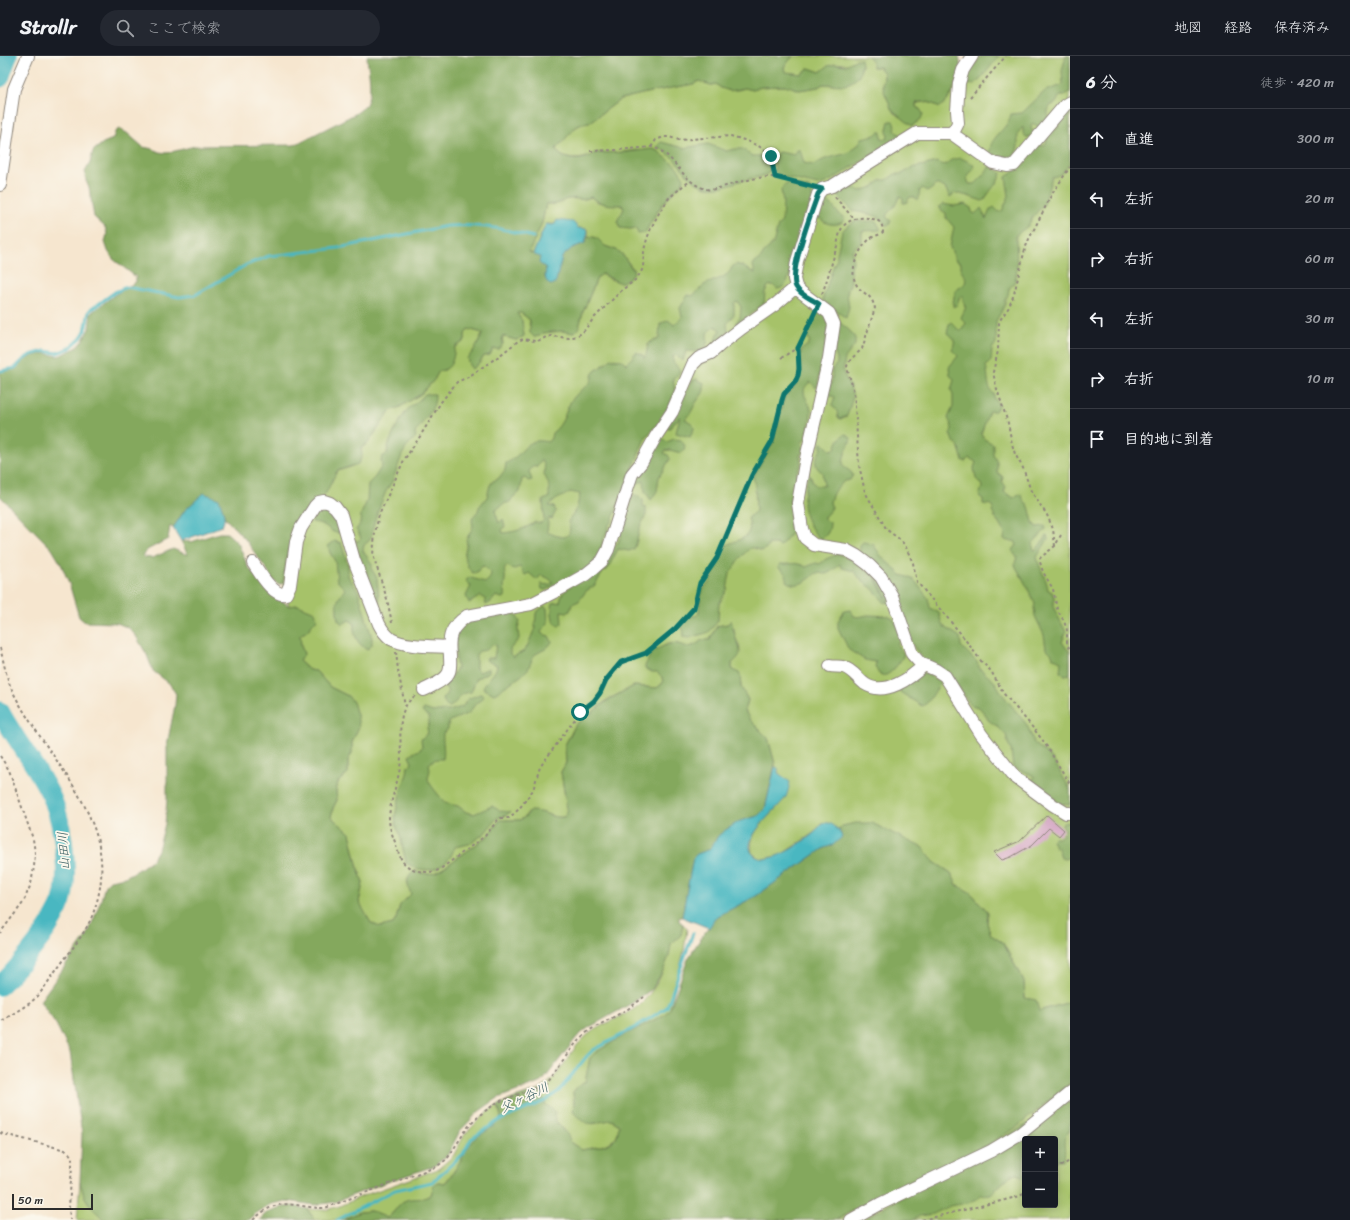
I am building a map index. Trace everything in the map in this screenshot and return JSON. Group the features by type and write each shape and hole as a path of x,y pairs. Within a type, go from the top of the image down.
{"street":[{"path":"0,185 14,89 28,56"},
{"path":"951,133 958,123 957,111 959,83 963,70 972,56"},
{"path":"1070,102 1065,105 1014,165 1007,166 993,162 951,133 916,133 832,186 822,189 818,194 797,261 794,279 796,287 801,292 830,312 833,330 829,358 805,463 798,503 805,538 814,544 846,550 857,556 881,576 892,596 912,654 920,663 945,676 981,734 1015,778 1053,805 1066,813 1070,813"},
{"path":"424,690 446,677 449,672 451,665 449,636 453,628 467,616 530,604 585,575 598,564 608,550 632,474 641,463 656,436 672,412 693,364 699,358 711,353 796,287"},
{"path":"253,563 269,586 277,593 282,595 286,594 290,584 296,542 301,528 314,506 319,502 324,501 330,503 341,515 354,560 379,624 384,633 394,640 410,644 449,647"},
{"path":"830,666 843,667 867,685 881,688 890,687 910,677 924,665"},
{"path":"852,1220 880,1204 991,1151 1021,1133 1070,1093"}],"path":[{"path":"957,111 1006,56"},
{"path":"651,147 656,140 664,137 679,140 730,136 750,142 767,152 771,156 775,177"},
{"path":"590,151 651,147 660,150 691,181 704,189 712,190 758,178 775,177 832,193 854,218"},
{"path":"1055,546 1053,529 1047,515 1031,491 1023,468 1015,454 1008,423 996,386 994,365 998,351 999,323 1009,307 1014,294 1025,249 1049,200 1070,168"},
{"path":"405,706 387,599 374,555 375,533 379,515 404,460 441,402 457,382 468,377 518,341 535,341 551,336 569,338 577,336 583,332 594,318 622,290 636,280 640,274 647,239 659,213 669,198 684,184 691,181"},
{"path":"424,690 413,698 403,709 401,719 400,766 391,802 389,825 402,860 406,866 416,870 432,873 439,870 485,836 501,818 509,818 519,810 533,790 540,767 580,712 594,701 614,669 621,662 646,653 675,629 694,608 700,583 717,558 752,475 772,441 784,394 795,382 798,375 798,348 819,304 828,279 842,228 854,218 863,217 876,219 883,226 883,232 881,234 868,240 857,256 854,266 855,281 858,287 870,297 876,308 864,345 860,352 851,358 848,366 854,392 859,466 866,492 887,530 898,538 904,545 918,582 981,661 991,671 1004,694 1044,742 1070,784"},
{"path":"782,358 798,348"},
{"path":"1060,535 1055,546 1040,558 1040,562 1043,572 1053,589 1057,610 1064,621 1067,630 1067,644 1070,649"},
{"path":"0,648 12,690 30,722 78,793 88,812 94,827 102,867 102,880 96,906 90,922 83,934 38,996 30,1003 0,1022"},
{"path":"0,756 9,770 33,839 35,853 31,884 23,903 0,933"},
{"path":"253,1220 266,1209 277,1205 286,1204 325,1208 436,1167 447,1159 465,1131 481,1114 498,1102 544,1085 579,1039 590,1030 628,1009 644,997"},
{"path":"0,1133 65,1150 69,1153 72,1157 69,1206 70,1220"},
{"path":"1058,1167 1070,1161"},
{"path":"922,1220 1022,1195"}],"green space":[{"path":"367,56 793,56 784,67 785,72 801,74 809,68 820,72 828,66 835,64 846,65 857,59 861,59 862,65 859,76 845,85 823,84 818,87 799,90 789,86 779,86 761,87 753,90 745,88 730,91 721,88 716,84 711,85 699,81 693,84 621,99 589,123 576,127 556,149 563,156 580,159 594,153 628,152 652,149 658,151 677,167 684,178 681,184 670,194 661,206 645,233 638,234 636,228 620,228 617,221 624,209 622,205 605,204 598,202 591,197 584,199 567,199 556,204 546,204 542,223 529,252 541,257 546,268 545,278 556,281 562,257 572,248 585,243 588,236 597,238 605,246 621,253 634,271 630,278 620,283 602,274 597,278 583,312 579,327 574,333 562,331 542,333 540,336 534,337 530,333 530,320 521,313 517,313 522,321 524,336 516,340 502,336 503,344 499,349 493,349 490,355 484,356 472,369 467,358 474,350 483,333 468,329 465,334 465,341 455,347 450,366 439,371 434,380 421,394 400,407 390,411 368,443 361,448 362,456 358,464 337,471 326,493 318,499 296,530 288,550 283,583 279,585 272,580 267,570 245,539 225,518 219,499 185,510 173,528 170,526 168,539 147,550 143,557 152,558 173,549 188,555 181,541 191,542 219,533 227,533 238,543 248,567 271,592 289,606 298,605 315,612 317,619 307,631 300,635 301,646 304,654 299,661 309,670 316,671 330,687 348,696 353,702 359,727 352,742 352,753 348,760 348,773 338,782 336,792 337,800 331,817 350,833 363,883 359,902 371,923 380,927 393,924 400,905 411,894 408,879 414,871 427,874 439,871 487,837 500,820 520,820 530,811 536,811 556,817 564,817 567,813 567,809 561,772 566,763 565,745 576,724 608,700 634,686 657,688 663,683 662,677 657,672 652,672 645,669 645,666 654,651 668,644 679,644 689,647 702,640 710,640 717,626 728,624 731,620 740,652 736,660 732,663 732,669 740,674 741,687 748,700 745,711 750,720 768,738 775,764 765,809 758,816 740,821 718,836 708,850 697,854 692,863 682,917 679,917 679,921 683,924 681,935 671,944 669,956 664,969 652,989 634,1002 588,1028 577,1037 542,1082 498,1098 478,1112 460,1131 447,1156 434,1166 335,1202 315,1205 286,1201 271,1204 257,1212 248,1220 104,1220 92,1208 84,1196 80,1182 82,1134 70,1052 56,1024 40,1001 88,934 105,885 110,880 125,877 138,870 152,860 158,850 165,824 167,799 167,745 176,694 169,683 153,671 147,655 136,636 129,628 117,623 85,622 79,617 69,583 61,564 52,549 0,496 0,372 16,369 25,360 32,356 45,353 59,356 76,348 83,340 89,329 91,313 116,294 136,282 136,277 113,259 108,251 105,242 107,234 105,227 94,217 89,187 86,181 85,172 90,163 93,151 103,143 113,139 115,132 119,129 127,133 143,147 167,153 195,146 294,145 355,114 365,106 368,100 370,88"},
{"path":"793,56 868,56 872,61 873,67 879,67 884,73 883,85 887,98 895,113 907,121 916,107 916,104 926,102 940,107 968,56 1070,56 1070,1002 1038,1011 1025,998 1024,982 1003,943 991,935 987,923 988,912 971,893 957,885 951,873 934,862 931,858 872,823 842,826 839,830 828,823 821,824 815,832 781,855 760,859 752,853 752,839 755,833 779,805 778,773 775,767 768,738 750,720 745,711 748,700 741,687 740,674 732,669 732,663 740,647 735,637 734,628 728,624 717,626 710,640 702,640 687,647 673,643 667,644 653,653 649,659 662,677 663,683 657,688 634,686 607,700 576,724 565,745 566,763 561,772 567,809 567,813 564,817 556,817 542,813 527,813 525,817 520,820 506,820 496,825 487,837 439,871 427,874 414,871 407,881 411,894 400,905 393,924 381,927 376,926 367,917 359,902 363,883 350,834 331,817 337,800 336,792 338,782 348,773 348,760 352,753 352,742 354,736 348,696 330,687 316,671 309,670 299,661 304,654 301,646 300,635 307,631 298,605 289,606 283,583 288,550 296,530 337,471 351,467 361,448 368,443 390,411 400,407 421,394 434,380 439,371 445,370 453,357 455,347 465,341 465,334 468,329 483,333 474,350 467,358 478,364 484,356 490,355 493,348 503,344 502,336 516,340 524,336 522,321 516,312 521,313 530,320 529,325 540,336 542,333 562,331 574,333 579,327 583,312 597,278 601,274 612,280 634,270 621,253 605,246 597,238 588,236 587,229 578,228 575,225 546,224 533,254 529,252 542,223 546,204 556,204 567,199 584,199 591,197 597,202 622,205 624,209 621,216 630,229 636,228 645,233 661,207 682,184 638,150 576,159 566,158 558,153 556,149 576,127 589,123 621,99 693,84 699,81 711,85 716,84 721,88 738,90 745,88 753,90 761,87 789,86 799,90 818,87 823,84 833,85 861,70 862,65 857,59 847,64 833,65 820,72 809,68 801,74 785,72 784,67"},
{"path":"868,56 959,56 959,77 953,91 945,103 940,107 926,102 916,103 916,107 920,109 923,114 921,119 912,126 891,109 883,87 884,73 879,67 873,67 872,61"},
{"path":"982,56 999,56 980,80 974,84 965,85 964,77 966,69 974,65"},
{"path":"1066,56 1070,56 1070,92 1059,97 1056,103 1050,106 1048,117 1044,124 1038,127 1035,124 1032,124 1031,128 1034,133 1030,137 1026,137 1023,133 1023,127 1019,131 1018,148 1012,159 989,155 993,141 1008,123 1011,114 1022,113 1045,91 1063,85 1062,70"},
{"path":"1070,105 1070,162 1063,172 1052,177 1044,204 1032,218 1028,226 1016,235 1017,268 1015,281 1009,289 1008,295 1005,299 1005,305 996,321 996,343 992,349 991,361 986,366 991,391 999,405 995,411 989,411 981,434 984,439 993,444 993,455 997,461 997,472 1003,477 1002,481 1006,487 1004,492 1014,498 1021,494 1025,503 1029,506 1033,522 1036,527 1045,526 1046,529 1032,544 1034,550 1037,549 1047,535 1048,539 1037,557 1048,590 1052,592 1054,597 1054,609 1066,632 1062,642 1070,653 1070,674 1065,675 1060,672 1061,662 1053,658 1052,654 1046,648 1044,635 1035,616 1035,604 1016,567 1015,564 1017,556 1014,554 1013,550 1017,545 1015,541 1007,541 1004,539 1005,534 992,512 994,508 992,505 983,504 983,499 979,496 982,487 976,479 974,468 976,462 969,458 966,461 963,461 958,445 953,441 950,434 952,428 948,418 953,407 953,394 951,390 954,380 950,375 949,367 958,356 952,350 954,340 947,333 951,322 961,331 966,323 961,318 966,307 963,297 960,296 957,305 954,307 953,303 955,291 965,284 966,278 961,271 961,263 956,261 950,247 954,227 946,218 946,213 939,207 942,204 954,206 965,204 971,208 972,212 975,214 981,208 986,219 990,210 994,207 999,212 1002,211 1009,196 1006,177 1022,166 1037,147 1045,145 1052,131 1058,128 1059,121"},
{"path":"889,121 894,122 896,132 903,136 826,183 818,185 784,177 775,171 774,160 779,152 795,155 797,150 800,150 804,163 813,165 825,159 848,153 858,145 862,138 875,135 878,132 881,132 881,138 886,139 888,137 887,130"},
{"path":"661,142 684,148 708,144 726,151 743,149 752,156 767,156 770,160 770,172 760,177 720,187 702,186 693,180 672,157 657,146"},
{"path":"961,158 973,164 974,168 967,178 969,184 975,184 990,166 1001,173 985,200 982,201 955,193 950,197 945,188 939,185 936,185 929,191 926,191 923,188 920,190 918,200 914,197 910,197 906,203 903,203 903,198 900,196 886,217 891,221 889,225 886,225 880,218 873,215 853,211 838,196 840,184 846,180 850,186 860,191 873,187 881,180 887,180 895,174 902,174 912,168 938,162 941,165 947,164 951,160"},
{"path":"789,183 810,188 812,192 812,199 788,280 784,286 777,289 773,285 768,286 765,292 764,304 737,325 736,322 740,318 741,307 737,301 734,303 734,314 727,324 728,331 718,342 715,340 720,330 715,326 707,333 706,346 702,350 686,351 683,361 676,355 672,357 674,363 680,370 678,375 673,379 675,392 663,418 645,438 612,521 608,526 601,550 594,563 582,573 545,590 542,589 541,584 549,585 553,582 548,578 541,575 537,580 529,573 525,575 520,567 514,569 507,566 504,571 505,597 502,598 496,596 486,605 485,599 481,596 469,603 466,596 471,586 466,581 469,577 485,583 490,578 491,573 484,566 477,572 473,573 470,570 464,556 467,543 466,540 473,526 473,517 487,497 490,485 493,481 498,479 505,470 506,463 517,456 529,444 540,441 548,442 552,433 562,422 571,401 591,381 596,370 611,359 622,360 627,364 636,352 643,355 644,358 648,344 659,339 660,324 668,320 674,325 682,317 680,308 688,295 692,296 704,285 728,274 732,267 736,264 755,273 753,266 754,263 761,258 765,251 773,244 778,226 782,221 783,202 781,190 784,185","holes":["541,460 544,465 544,475 549,489 549,498 543,500 544,520 541,523 535,522 520,530 503,533 502,530 505,526 503,519 499,523 495,511 503,504 510,502 513,497 520,492 522,479 525,478 528,481 532,480 529,472 531,468 535,466 536,468","570,492 580,494 577,507 568,522 570,526 569,534 566,537 561,537 547,532 547,520 549,518 552,519 556,511 554,507 549,506"]},
{"path":"828,201 839,214 845,218 840,223 829,224 820,218 813,219 818,205 822,202"},
{"path":"855,221 876,221 880,230 862,231 862,242 852,250 853,262 850,269 851,281 847,293 849,307 846,318 823,301 823,298 837,259 842,232"},
{"path":"818,310 827,318 828,325 824,359 820,368 818,385 816,388 811,382 807,385 804,391 811,409 811,414 807,435 802,442 803,451 800,455 801,465 797,471 797,489 790,499 790,503 794,507 795,524 793,530 780,546 776,544 768,544 768,547 762,551 750,548 741,557 730,573 727,590 719,604 718,621 709,632 689,638 682,637 684,632 681,625 690,616 696,616 699,613 700,599 703,589 711,580 711,571 719,559 723,547 743,538 749,531 750,525 748,518 756,511 753,476 773,443 785,397 797,383 801,350 808,345 810,341 807,337 808,330"},
{"path":"838,321 850,331 855,338 855,345 845,358 843,372 853,397 847,416 840,419 837,411 832,405 835,397 828,395 827,392 832,382 834,366 837,364 834,351"},
{"path":"696,379 704,383 704,389 688,417 685,419 693,424 694,429 690,437 676,433 680,416 670,428 666,428 692,381"},
{"path":"425,394 435,394 435,400 431,410 415,433 416,437 408,445 402,455 392,482 386,491 376,516 370,540 364,545 363,551 372,564 372,570 377,578 380,611 370,592 366,581 366,569 361,563 353,541 358,541 361,538 356,530 360,524 361,514 367,501 368,484 375,477 382,466 382,457 387,454 391,438 402,418 408,409"},
{"path":"846,434 851,438 843,466 853,475 850,480 844,481 833,493 830,502 832,508 824,517 824,520 830,522 829,530 821,539 811,528 803,507 807,481 810,475 813,483 817,486 824,486 822,472 816,463 817,457 822,448 820,445 822,442 830,450 835,449 840,438"},
{"path":"661,437 667,442 674,439 681,440 685,446 684,451 681,453 670,450 665,451 664,453 668,455 670,459 659,477 657,491 651,500 645,492 644,481 637,483 634,482"},
{"path":"634,496 639,496 643,500 643,507 646,508 646,515 640,527 634,549 629,551 618,549 607,570 604,571 594,586 586,591 579,601 572,604 570,611 561,611 562,624 558,626 552,615 553,603 560,602 562,594 618,543 621,536 618,531 627,502"},
{"path":"322,507 331,509 341,527 339,533 333,532 326,526 312,522 312,518"},
{"path":"335,541 341,543 348,565 348,576 358,591 372,638 372,645 367,650 356,638 354,623 349,620 343,624 338,620 337,603 339,597 345,589 337,581 335,561 328,546"},
{"path":"863,542 873,544 881,556 901,575 915,581 928,598 930,608 939,613 942,625 960,637 961,646 977,662 980,669 995,682 1003,695 1027,725 1034,743 1052,758 1070,789 1070,805 1058,803 1037,787 1032,781 1034,776 1013,767 1011,750 1006,735 988,720 979,707 971,705 949,673 923,659 914,647 860,552 860,545"},
{"path":"838,554 855,560 876,578 888,602 885,603 872,588 862,581 854,571 842,568 840,564 826,574 816,573 806,581 798,584 786,581 786,574 778,567 780,564 796,564 806,567 816,563 820,564 826,559"},
{"path":"544,606 547,608 548,623 541,632 542,634 549,636 552,642 547,648 534,655 528,669 499,692 494,694 483,688 493,674 497,665 487,661 486,658 494,658 496,645 493,644 483,651 479,651 476,655 476,669 480,672 489,668 489,672 477,678 471,692 461,696 450,707 446,706 443,699 448,691 445,688 448,680 457,668 455,635 470,620 511,611 516,615 520,622 518,628 519,639 510,649 510,654 513,657 524,651 527,647 535,628 536,613"},
{"path":"850,610 854,616 889,616 896,622 901,638 897,645 904,654 901,660 888,674 879,674 875,667 876,662 865,660 849,650 838,628 838,621 844,611"},
{"path":"924,673 939,681 940,685 930,700 922,706 900,692 900,687 919,674"},
{"path":"480,694 483,695 482,699 476,703 469,713 450,721 448,729 443,733 443,759 434,760 430,763 428,778 432,787 445,803 458,806 466,812 474,814 492,806 500,811 510,812 507,815 497,818 484,834 469,844 455,847 450,858 438,868 427,870 411,866 406,863 400,835 396,826 395,816 408,766 412,763 409,755 421,749 421,739 428,733 427,728 429,724 429,717 422,712 424,709 433,712 449,711 462,707 468,699"},
{"path":"1070,822 1070,857 1065,859 1061,858 1058,848 1055,847 1052,840 1054,838 1059,838 1065,832 1065,829 1062,826 1063,823"},
{"path":"856,823 872,823 923,848 934,862 951,873 957,885 971,893 988,912 987,923 991,935 1003,943 1024,982 1025,998 1036,1000 1039,1011 1070,1002 1070,1083 1017,1127 986,1146 877,1197 836,1220 343,1220 360,1212 371,1211 387,1218 403,1201 424,1198 431,1195 434,1184 438,1182 445,1183 473,1141 495,1125 501,1117 498,1105 539,1090 546,1105 555,1112 555,1120 568,1135 571,1143 582,1150 611,1143 617,1136 619,1125 612,1120 591,1124 587,1123 573,1112 573,1092 577,1087 585,1082 590,1058 595,1053 626,1034 664,1015 670,1009 688,959 716,917 756,896 824,848 833,845 841,834 839,830 842,826"},
{"path":"683,924 687,929 684,950 670,1009 664,1015 627,1034 595,1053 590,1058 585,1083 577,1087 573,1092 573,1112 593,1124 612,1120 619,1125 617,1135 611,1142 582,1150 571,1143 568,1134 555,1120 550,1107 546,1105 539,1090 552,1080 577,1045 588,1034 631,1011 646,998 658,982 666,963 670,944 681,935"},
{"path":"1070,1083 1070,1220 836,1220 877,1197 1017,1127"},
{"path":"1070,1099 1070,1130 1064,1141 1065,1152 1063,1160 1058,1160 1058,1136 1022,1136 1022,1177 1019,1174 1011,1175 991,1194 980,1195 976,1199 967,1203 950,1206 933,1214 920,1216 912,1220 863,1220"},
{"path":"498,1105 501,1117 497,1124 487,1131 465,1155 445,1183 438,1182 430,1196 403,1202 387,1218 370,1211 360,1212 343,1220 315,1220 307,1209 324,1210 337,1207 365,1195 438,1169 453,1156 465,1134 486,1113"},
{"path":"80,1182 89,1203 104,1220 77,1220"},
{"path":"293,1206 307,1209 315,1220 260,1220 270,1211"}],"water":[{"path":"557,220 573,222 578,228 586,229 588,231 585,243 572,248 562,257 556,281 554,284 550,285 545,275 546,268 539,263 540,257 533,254 546,224 555,224"},
{"path":"204,493 219,499 224,516 222,526 181,541 173,528 185,510"},
{"path":"775,767 778,768 778,773 790,782 789,788 786,797 760,825 750,842 750,850 755,856 761,859 769,858 786,852 809,837 825,823 833,825 838,829 842,837 833,845 824,848 756,896 716,917 709,928 682,917 693,858 697,854 708,850 718,836 724,831 740,821 758,816 765,809"}],"building":[{"path":"1047,815 1064,830 1059,836 1049,828 1032,845 1011,857 1002,860 994,852 1020,841"}],"waterway":[{"name":"山田川","path":"0,78 8,56"},
{"path":"0,371 15,368 30,355 45,351 57,353 70,348 80,339 85,331 89,311 115,292 127,287 179,297 195,295 246,265 269,256 338,248 447,226 490,227 533,237"},
{"name":"山田川","path":"0,711 52,798 60,822 65,869 63,897 53,919 17,968 0,986"},
{"name":"父ヶ谷川","path":"337,1220 395,1190 432,1182 463,1154 471,1139 498,1121 545,1101 559,1091 593,1050 629,1031 667,1007 693,933"}],"route":[{"path":"580,712 594,701 600,693 606,680 621,662 646,653 675,629 694,608 700,583 717,558 752,475 772,441 784,394 795,382 798,375 798,348 819,304 801,292 796,287 794,279 797,261 818,194 822,189 775,177 771,156"}]}
